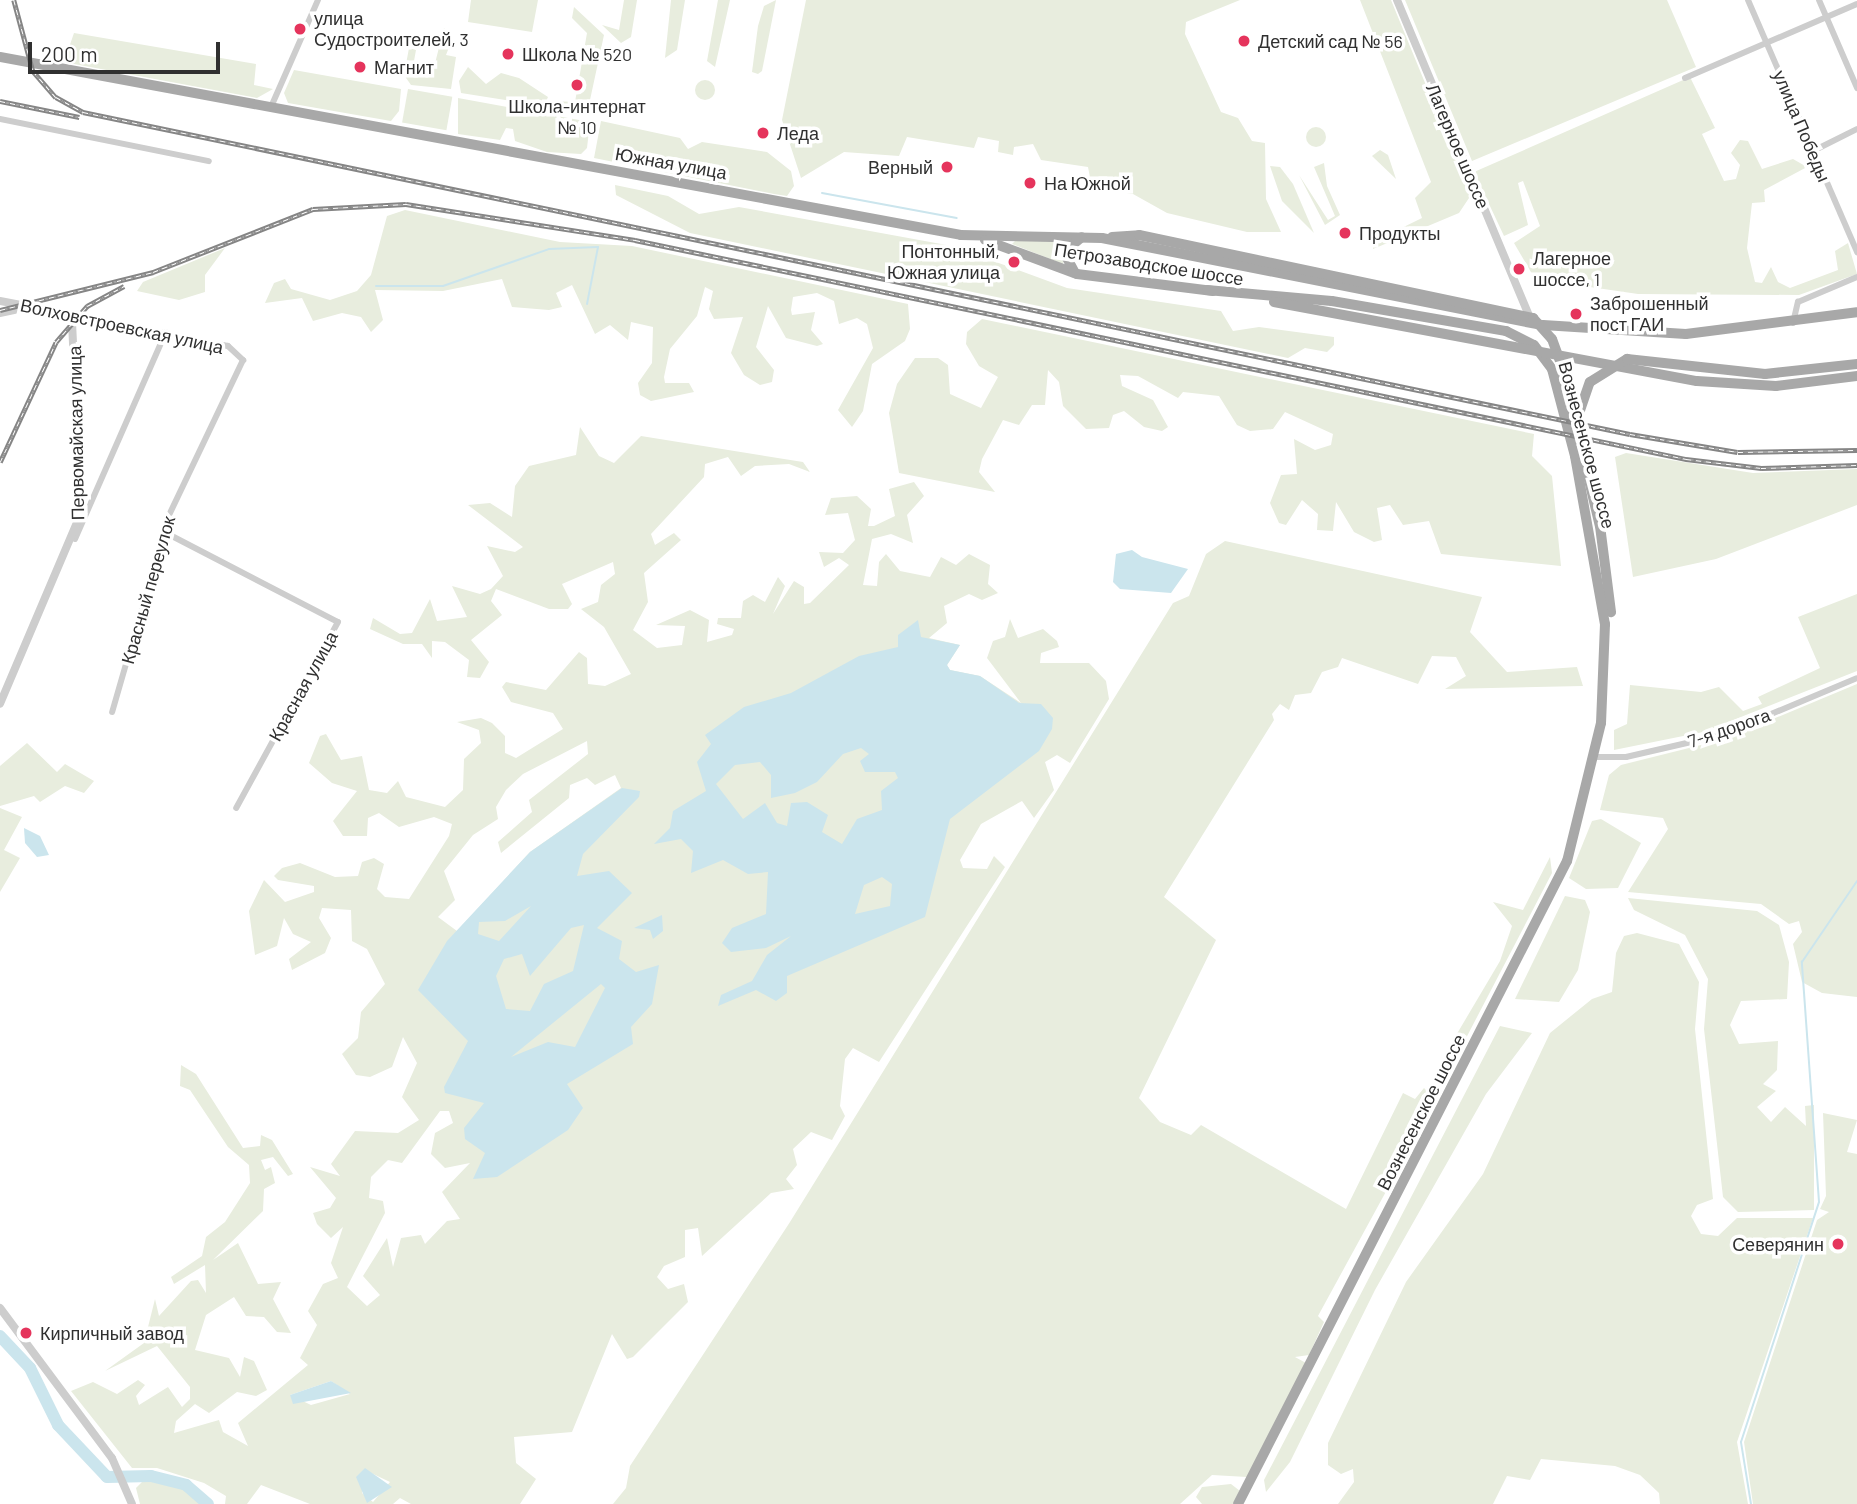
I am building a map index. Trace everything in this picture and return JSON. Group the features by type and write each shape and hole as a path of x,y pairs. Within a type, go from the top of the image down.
{"main road":[{"name":"Южная улица","path":"0,57 982,239"},
{"name":"Вознесенское шоссе","path":"1102,238 1139,235 1524,312 1543,326 1559,355 1576,423 1599,542 1605,624 1601,723 1579,828 1550,900 1238,1504"},
{"path":"1077,274 1065,252 1085,237"},
{"name":"Петрозаводское шоссе","path":"982,239 1102,238 1498,318 1533,324 1646,334 1793,324 1857,312"},
{"name":"Петрозаводское шоссе","path":"982,239 1077,274 1207,290 1697,381 1776,386 1857,376"},
{"name":"Вознесенское шоссе","path":"1207,290 1332,301 1517,335 1548,360 1599,542"},
{"name":"Вознесенское шоссе","path":"1576,423 1585,389 1610,365 1634,358 1775,374 1857,364"}],"street":[{"path":"271,107 318,0"},
{"name":"Лагерное шоссе","path":"1397,0 1533,324"},
{"name":"улица Победы","path":"1748,0 1857,252"},
{"path":"1819,0 1857,88"},
{"path":"1685,78 1857,4"},
{"path":"0,119 209,162"},
{"path":"1813,151 1857,129"},
{"path":"1793,324 1798,302 1857,277"},
{"path":"1498,318 1514,310 1519,293"},
{"name":"Волховстроевская улица","path":"0,301 228,346 242,357"},
{"path":"0,314 34,307"},
{"name":"Первомайская улица","path":"0,704 75,539 81,513 68,314"},
{"path":"75,539 166,332"},
{"name":"Красный переулок","path":"112,712 168,534 169,515 241,372 242,357"},
{"name":"Красная улица","path":"168,534 338,622 236,808"},
{"name":"7-я дорога","path":"1595,757 1626,757 1721,735 1857,678"},
{"path":"0,1308 117,1466 126,1482 132,1504"}],"shaded area":[{"path":"471,0 538,0 532,32 468,22"},
{"path":"624,0 637,0 631,37 621,43 602,25 619,30"},
{"path":"671,0 685,0 677,50 665,58"},
{"path":"718,0 730,0 715,67 707,61"},
{"path":"776,0 762,71 758,74 752,72 758,26 764,6"},
{"path":"806,0 1240,0 1186,22 1185,34 1221,112 1238,118 1252,141 1265,143 1266,199 1281,232 1247,232 1167,213 1133,194 1092,188 1088,167 1041,160 1033,144 1014,147 1013,155 998,152 999,141 978,137 974,148 907,137 899,156 844,152 801,178 782,120"},
{"path":"1360,0 1391,0 1471,195 1459,213 1373,249 1373,242 1422,218 1415,198 1431,182"},
{"path":"1405,0 1667,0 1696,67 1472,161"},
{"path":"574,7 604,35 590,100 575,109 552,101 575,102 587,33 572,18"},
{"path":"444,28 453,37 446,55 456,57 451,89 411,85 404,75 409,48 416,50 412,72 432,75"},
{"path":"74,33 256,64 254,85 273,89 257,98 74,64 65,59"},
{"path":"468,67 486,84 501,73 519,78 548,97 544,106 461,93 459,81"},
{"path":"294,70 401,89 399,111 391,121 288,103 284,93"},
{"path":"1690,77 1715,128 1702,134 1724,181 1736,179 1740,165 1731,153 1740,140 1748,141 1762,169 1793,159 1807,167 1764,190 1765,202 1752,203 1747,248 1755,282 1762,283 1771,267 1778,282 1790,288 1838,270 1835,251 1848,243 1857,274 1799,295 1638,294 1535,279 1514,243 1540,226 1523,181 1518,183 1528,225 1504,236 1474,172"},
{"path":"701,80 709,80 715,90 709,100 701,100 695,94 695,86"},
{"path":"408,89 452,97 446,130 402,122"},
{"path":"458,98 590,122 587,148 581,154 547,152 515,141 513,129 506,128 500,140 458,134"},
{"path":"601,121 680,138 688,149 702,142 767,152 791,171 794,186 787,196 594,158"},
{"path":"1312,127 1320,127 1326,137 1320,147 1312,147 1306,141 1306,133"},
{"path":"1380,150 1388,155 1396,179 1372,156"},
{"path":"1324,163 1327,186 1340,215 1325,225 1299,175 1328,220 1335,216 1314,167"},
{"path":"1270,166 1280,167 1293,184 1314,233 1282,201"},
{"path":"615,185 668,196 699,214 739,207 952,246 1067,288 1221,311 1233,331 1259,327 1334,337 1334,345 1327,352 1305,348 1288,358 690,233 616,195"},
{"path":"405,210 560,242 632,246 908,304 910,329 905,341 872,364 863,411 852,427 838,410 873,348 867,324 857,318 839,324 834,301 817,293 793,297 791,310 792,315 815,312 811,330 823,344 817,346 786,338 768,306 756,347 774,370 772,382 760,385 744,375 731,353 743,317 714,319 709,309 713,291 705,287 697,316 670,349 664,377 665,383 689,383 694,392 651,401 640,395 638,383 652,363 653,327 631,322 628,340 610,325 595,334 572,285 556,293 562,307 549,310 512,307 502,279 443,291 375,290 383,320 371,332 361,317 342,313 313,321 302,298 265,303 274,283 285,279 291,289 330,300 357,291 371,275 387,216"},
{"path":"1068,240 1063,264 1012,244 1015,241"},
{"path":"225,248 205,275 205,292 179,300 137,291 143,282"},
{"path":"982,319 1534,434 1532,456 1552,476 1561,566 1441,554 1429,521 1403,525 1390,505 1377,508 1382,540 1374,542 1354,532 1336,502 1333,531 1317,530 1318,514 1302,500 1286,525 1279,523 1270,503 1281,475 1297,474 1294,439 1315,450 1331,445 1333,434 1285,412 1273,429 1250,431 1237,425 1219,396 1183,392 1178,398 1138,376 1120,375 1122,386 1153,400 1168,427 1162,431 1144,427 1124,411 1113,415 1109,428 1086,429 1063,406 1059,382 1048,370 1045,405 1032,405 1019,425 1003,420 982,459 979,472 995,492 899,473 889,413 897,384 915,358 938,358 948,365 950,394 981,408 998,377 979,366 966,344 967,332"},
{"path":"580,427 599,456 614,463 641,436 803,462 810,472 789,464 755,466 741,476 728,457 705,464 704,477 651,534 655,545 674,533 681,540 644,573 648,602 633,630 657,648 682,645 685,626 656,625 690,610 709,620 707,642 732,635 734,629 717,624 718,618 741,618 743,601 753,595 765,602 778,577 785,586 773,614 794,581 804,587 804,604 810,603 849,565 839,558 824,567 819,552 843,553 855,540 848,513 825,515 831,498 857,496 871,509 868,526 874,526 895,516 889,489 914,482 924,496 907,515 913,543 891,534 872,539 863,585 877,586 879,562 886,554 900,571 930,577 941,557 956,565 969,554 990,565 988,584 998,593 982,600 969,594 944,606 947,623 929,638 960,645 947,665 950,670 980,676 1021,703 987,658 993,641 1005,637 1010,619 1018,638 1043,629 1057,641 1059,647 1041,653 1040,663 1089,663 1106,681 1109,699 1070,763 1057,755 1045,762 1054,790 1034,818 1022,801 981,824 960,860 963,868 987,869 994,856 1005,867 879,1062 853,1048 845,1059 840,1106 845,1116 832,1140 811,1132 793,1149 797,1165 786,1179 794,1189 771,1193 702,1256 698,1228 685,1230 685,1257 664,1266 657,1277 668,1289 684,1284 688,1302 633,1357 627,1359 612,1334 572,1432 514,1437 516,1463 536,1479 520,1504 411,1504 400,1498 393,1504 310,1504 261,1485 247,1504 225,1504 226,1496 204,1483 157,1468 132,1468 71,1391 93,1382 117,1394 138,1380 145,1385 136,1396 139,1405 168,1387 182,1407 190,1399 190,1387 157,1346 105,1371 144,1343 155,1299 159,1316 191,1281 198,1280 206,1293 205,1265 174,1284 171,1277 202,1256 206,1237 225,1222 250,1183 249,1165 228,1147 190,1090 180,1086 181,1065 196,1074 243,1148 260,1146 261,1135 272,1140 293,1174 288,1176 273,1157 261,1160 265,1170 271,1167 275,1183 264,1189 263,1211 213,1260 238,1243 258,1284 281,1282 273,1299 291,1333 277,1332 264,1317 246,1316 234,1297 206,1315 195,1350 229,1358 240,1377 244,1357 254,1361 267,1390 256,1396 237,1392 209,1413 195,1404 176,1421 174,1433 219,1420 223,1432 248,1446 238,1423 308,1365 300,1358 317,1325 308,1311 323,1284 338,1278 331,1263 343,1227 331,1238 317,1224 313,1213 330,1208 336,1198 310,1167 340,1176 331,1164 355,1131 398,1133 419,1120 402,1097 417,1063 403,1037 392,1067 370,1077 356,1075 342,1054 358,1038 361,1012 385,984 367,949 352,941 351,910 322,908 319,918 331,938 325,953 292,970 289,959 311,942 293,934 284,918 277,946 255,955 249,911 264,880 285,902 314,892 314,886 278,880 274,876 282,868 300,863 335,877 358,876 362,862 374,858 384,864 377,889 385,897 409,899 449,836 452,824 434,817 399,827 379,813 368,818 367,836 343,836 333,821 357,791 332,783 309,763 320,736 326,734 341,760 362,756 369,790 387,793 398,781 406,797 445,807 463,790 464,759 481,743 479,730 457,722 481,718 492,723 505,736 505,753 516,758 563,729 553,713 511,702 502,687 506,682 546,690 579,652 587,658 588,684 605,686 631,674 604,627 581,609 598,602 601,585 615,574 613,562 562,584 572,604 568,609 549,609 496,589 491,601 502,615 471,640 489,662 480,678 467,677 469,660 445,642 432,641 432,658 422,644 403,644 370,629 373,618 400,634 412,633 430,599 437,621 467,617 452,586 480,594 491,589 503,576 487,546 515,552 523,547 468,505 490,503 512,517 515,486 529,466 576,455","holes":["587,741 588,754 529,800 532,812 498,842 501,853 569,798 570,785 587,778 595,785 615,775 621,788 530,852 457,931 438,917 455,900 444,871 473,835 498,819 496,807 506,790 523,774","440,1111 449,1111 453,1123 435,1133 431,1154 445,1168 470,1163 442,1192 460,1219 447,1221 425,1244 421,1235 401,1238 393,1267 387,1238 363,1276 380,1295 367,1306 347,1287 385,1213 383,1201 369,1198 371,1177 388,1160 402,1163","331,1381 350,1394 311,1405 290,1395","369,1472 390,1482 373,1502 362,1493"]},
{"path":"1626,453 1753,473 1857,469 1857,505 1716,559 1633,577 1615,457"},
{"path":"1225,541 1482,597 1470,632 1507,672 1577,667 1583,686 1445,689 1466,676 1456,657 1432,656 1418,684 1342,658 1338,667 1322,672 1311,693 1295,695 1289,710 1280,704 1272,714 1274,720 1164,897 1216,940 1139,1098 1160,1122 1191,1135 1201,1125 1346,1209 1403,1093 1415,1099 1424,1088 1436,1100 1318,1316 1324,1322 1309,1355 1295,1357 1306,1363 1247,1477 1212,1475 1180,1504 613,1504 626,1488 630,1466 790,1222 1173,603 1189,596 1206,554"},
{"path":"1857,594 1857,671 1703,732 1614,750 1614,730 1627,724 1630,685 1701,692 1719,687 1743,711 1762,704 1758,697 1820,668 1798,617"},
{"path":"1857,684 1857,997 1822,993 1802,982 1793,944 1802,932 1799,921 1789,924 1761,904 1628,892 1668,829 1663,818 1600,810 1609,775 1621,765 1725,739"},
{"path":"27,743 57,772 65,764 94,781 84,793 65,786 40,802 34,796 0,806 0,766"},
{"path":"0,808 22,817 4,850 20,858 0,892"},
{"path":"1601,819 1641,843 1618,888 1586,889 1569,878 1592,821"},
{"path":"1550,857 1552,873 1451,1067 1445,1054 1500,961 1512,926 1493,902 1523,910"},
{"path":"1565,896 1585,900 1590,912 1578,970 1559,1002 1515,999"},
{"path":"1628,898 1757,911 1779,925 1789,962 1787,999 1741,1001 1730,1025 1739,1044 1778,1041 1777,1070 1763,1084 1776,1091 1757,1107 1771,1122 1785,1107 1806,1126 1805,1106 1814,1105 1814,1210 1738,1212 1723,1197 1704,1029 1708,979 1685,935 1634,910"},
{"path":"1637,933 1679,944 1699,982 1695,1029 1713,1199 1697,1205 1691,1216 1701,1234 1718,1236 1737,1218 1813,1218 1737,1442 1748,1504 1660,1504 1659,1493 1640,1475 1615,1466 1541,1459 1530,1480 1507,1476 1493,1504 1338,1504 1354,1482 1353,1469 1341,1474 1328,1465 1328,1443 1406,1282 1483,1174 1550,1033 1592,999 1612,992 1616,953 1624,936"},
{"path":"1500,1026 1532,1033 1486,1094 1375,1290 1290,1462 1266,1492 1264,1480"},
{"path":"1823,1113 1857,1120 1847,1152 1857,1154 1857,1504 1753,1504 1744,1442 1817,1220 1829,1212 1820,1209 1826,1196"},
{"path":"144,1480 188,1490 200,1504 140,1504 136,1488"},
{"path":"1231,1484 1240,1491 1233,1504 1202,1504 1196,1497 1202,1487"}],"water":[{"path":"1132,550 1142,557 1188,569 1171,593 1120,589 1113,582 1116,554"},
{"path":"918,620 921,637 960,645 947,665 950,670 980,676 1019,703 1041,704 1053,718 1052,729 1039,751 950,819 925,917 787,976 787,993 776,1001 756,990 718,1006 721,995 752,981 767,955 791,936 766,948 731,952 722,943 732,928 766,914 768,872 748,874 723,860 691,873 693,851 681,839 654,844 670,828 673,811 706,791 697,762 711,744 705,735 744,707 791,693 859,656 898,647 898,635","holes":["861,748 869,754 860,761 865,772 895,772 898,778 881,791 882,810 857,819 842,844 822,832 828,815 807,802 791,803 787,826 777,823 765,803 743,819 716,784 735,765 760,762 771,775 771,798 795,793 817,782 843,754","882,877 892,884 890,906 855,914 864,885"]},
{"path":"622,788 640,791 639,797 583,854 577,876 609,871 632,893 597,928 622,941 619,959 636,972 659,965 652,1004 631,1027 633,1044 567,1084 583,1108 568,1130 497,1177 473,1179 485,1153 465,1139 464,1128 484,1103 445,1093 444,1087 468,1041 418,990 447,941 530,852","holes":["531,906 499,941 478,934 479,922 505,921","584,925 573,971 544,984 530,1011 506,1009 496,976 504,959 522,954 530,976 571,928","601,984 605,988 575,1047 548,1042 511,1057"]},
{"path":"24,828 40,836 49,855 37,857 25,843"},
{"path":"662,915 663,931 653,939 650,930 634,928"},
{"path":"331,1381 351,1393 293,1404 290,1395"},
{"path":"365,1468 392,1487 367,1503 356,1477"}],"waterway":[{"path":"822,193 957,218"},
{"path":"376,286 443,286 549,249 598,247 587,304"},
{"path":"1751,1504 1741,1442 1819,1202 1802,962 1857,881"},
{"path":"0,1336 30,1368 58,1425 107,1477 151,1476 186,1485 208,1504"}],"railway":[{"path":"14,0 33,71 56,97 83,112 1630,434 1738,452 1857,450"},
{"path":"0,101 79,117"},
{"path":"0,310 153,272 313,209 406,204 635,240 1686,459 1761,468 1857,465"},
{"path":"0,462 56,342 87,306 124,286"}],"place":[{"name":"улица Судостроителей, 3","path":"300,29"},
{"name":"Детский сад № 56","path":"1244,41"},
{"name":"Школа № 520","path":"508,54"},
{"name":"Магнит","path":"360,67"},
{"name":"Школа-интернат № 10","path":"577,85"},
{"name":"Леда","path":"763,133"},
{"name":"Верный","path":"947,167"},
{"name":"На Южной","path":"1030,183"},
{"name":"Продукты","path":"1345,233"},
{"name":"Понтонный, Южная улица","path":"1014,262"},
{"name":"Лагерное шоссе, 1","path":"1519,269"},
{"name":"Заброшенный пост ГАИ","path":"1576,314"},
{"name":"Северянин","path":"1838,1244"},
{"name":"Кирпичный завод","path":"26,1333"}]}
